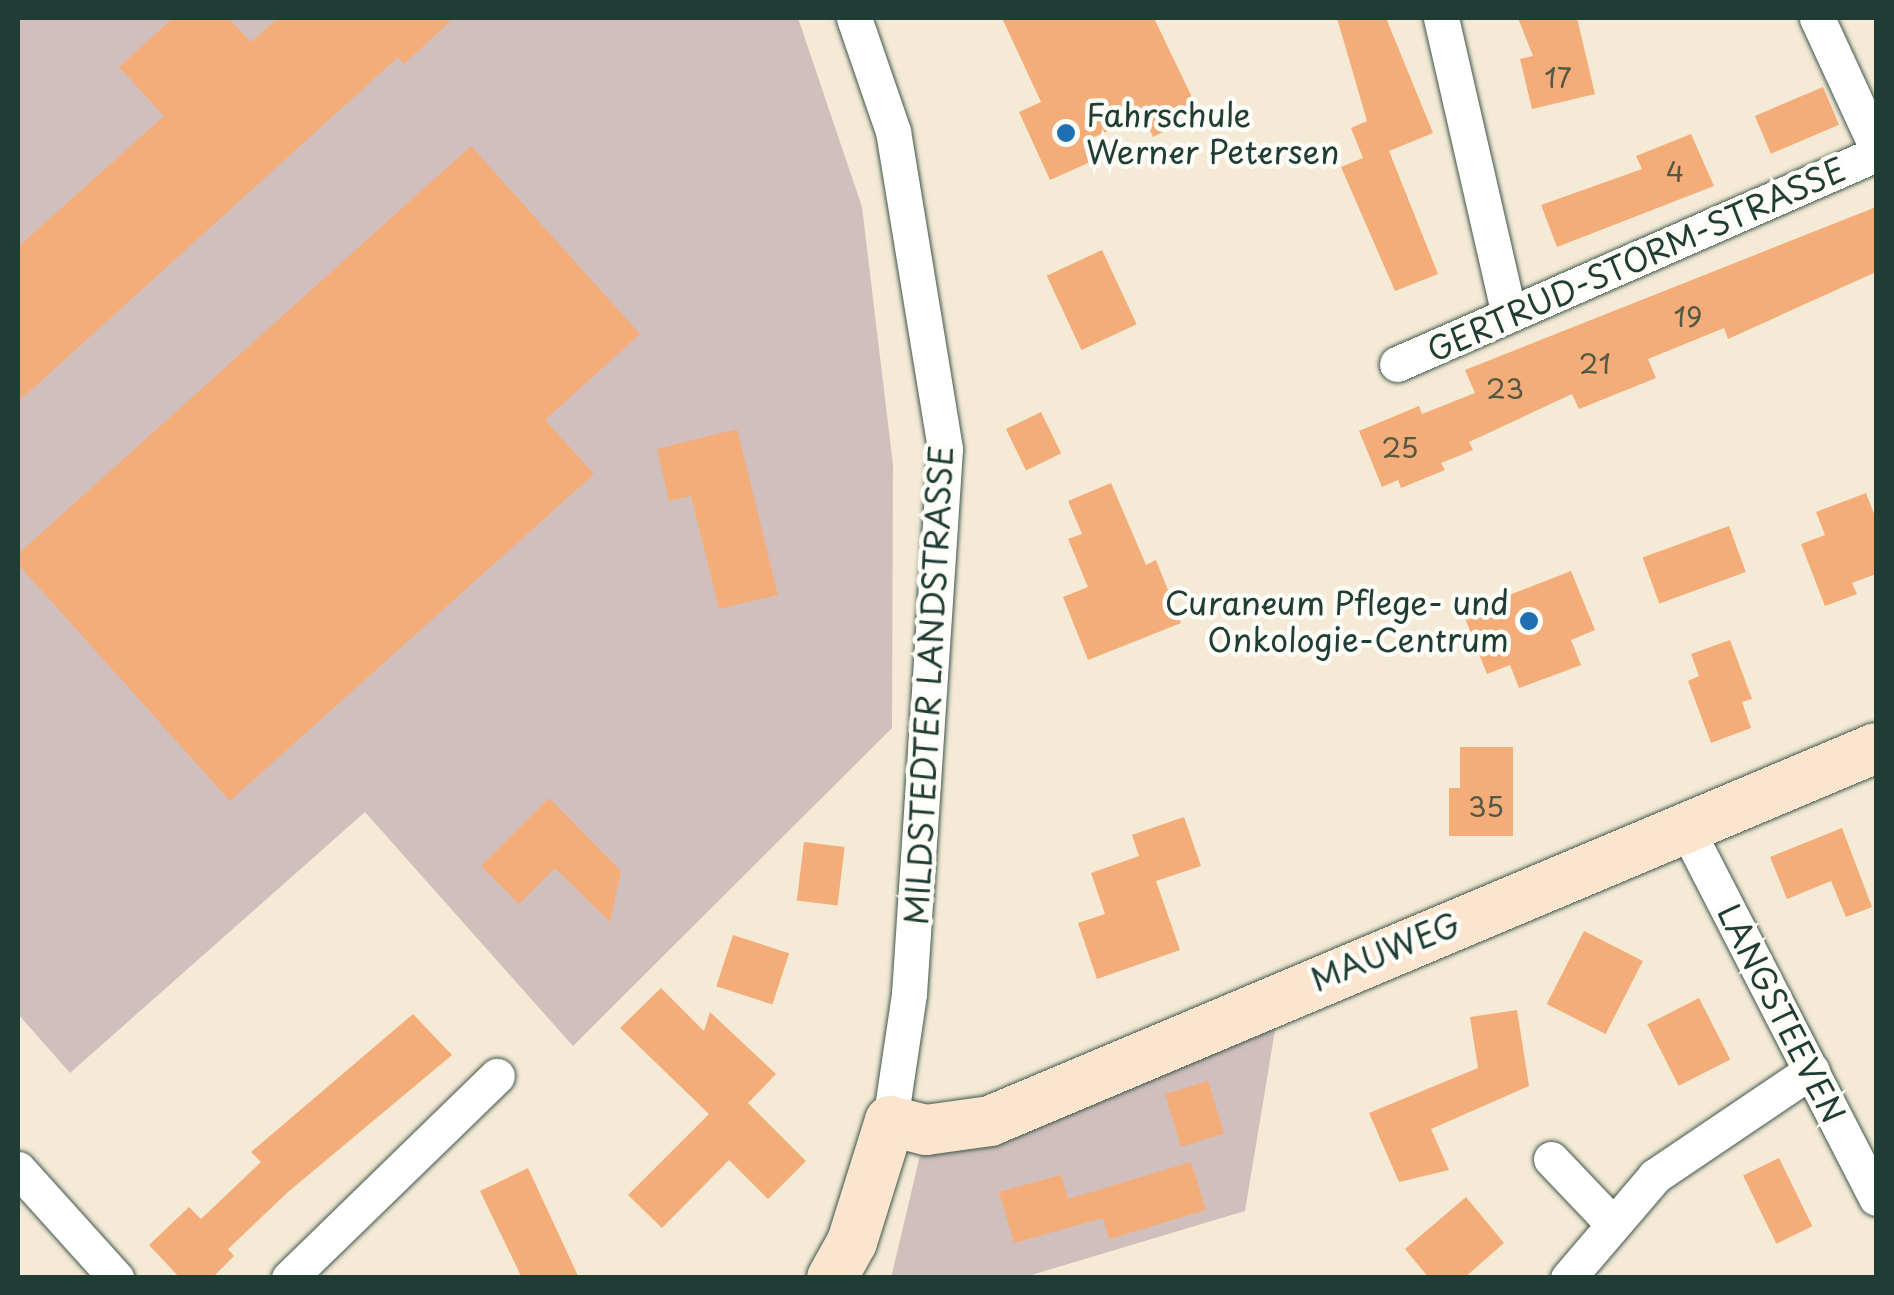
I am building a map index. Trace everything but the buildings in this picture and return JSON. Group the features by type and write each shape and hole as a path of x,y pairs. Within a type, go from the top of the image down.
{"street":[{"name":"MILDSTEDTER LANDSTRASSE","path":"854,18 893,132 945,450 909,994 890,1121"},
{"path":"1441,18 1508,310"},
{"path":"1817,18 1876,146"},
{"name":"GERTRUD-STORM-STRASSE","path":"1397,364 1508,310 1876,154"},
{"name":"MAUWEG","path":"890,1121 926,1130 990,1121 1876,748"},
{"name":"LANGSTEEVEN","path":"1686,828 1876,1198"},
{"path":"1568,1278 1611,1222 1655,1176 1812,1070"},
{"path":"289,1278 497,1076"},
{"path":"832,1278 852,1242 890,1121"},
{"path":"1550,1159 1611,1222"},
{"path":"18,1168 116,1278"}],"shaded area":[{"path":"18,18 798,18 862,207 893,465 892,728 573,1046 365,812 70,1073 18,1014"},
{"path":"1281,994 1245,1211 1025,1277 891,1278 926,1130"}],"place":[{"name":"Fahrschule Werner Petersen","path":"1066,133"},
{"name":"Curaneum Pflege- und Onkologie-Centrum","path":"1529,621"}]}
